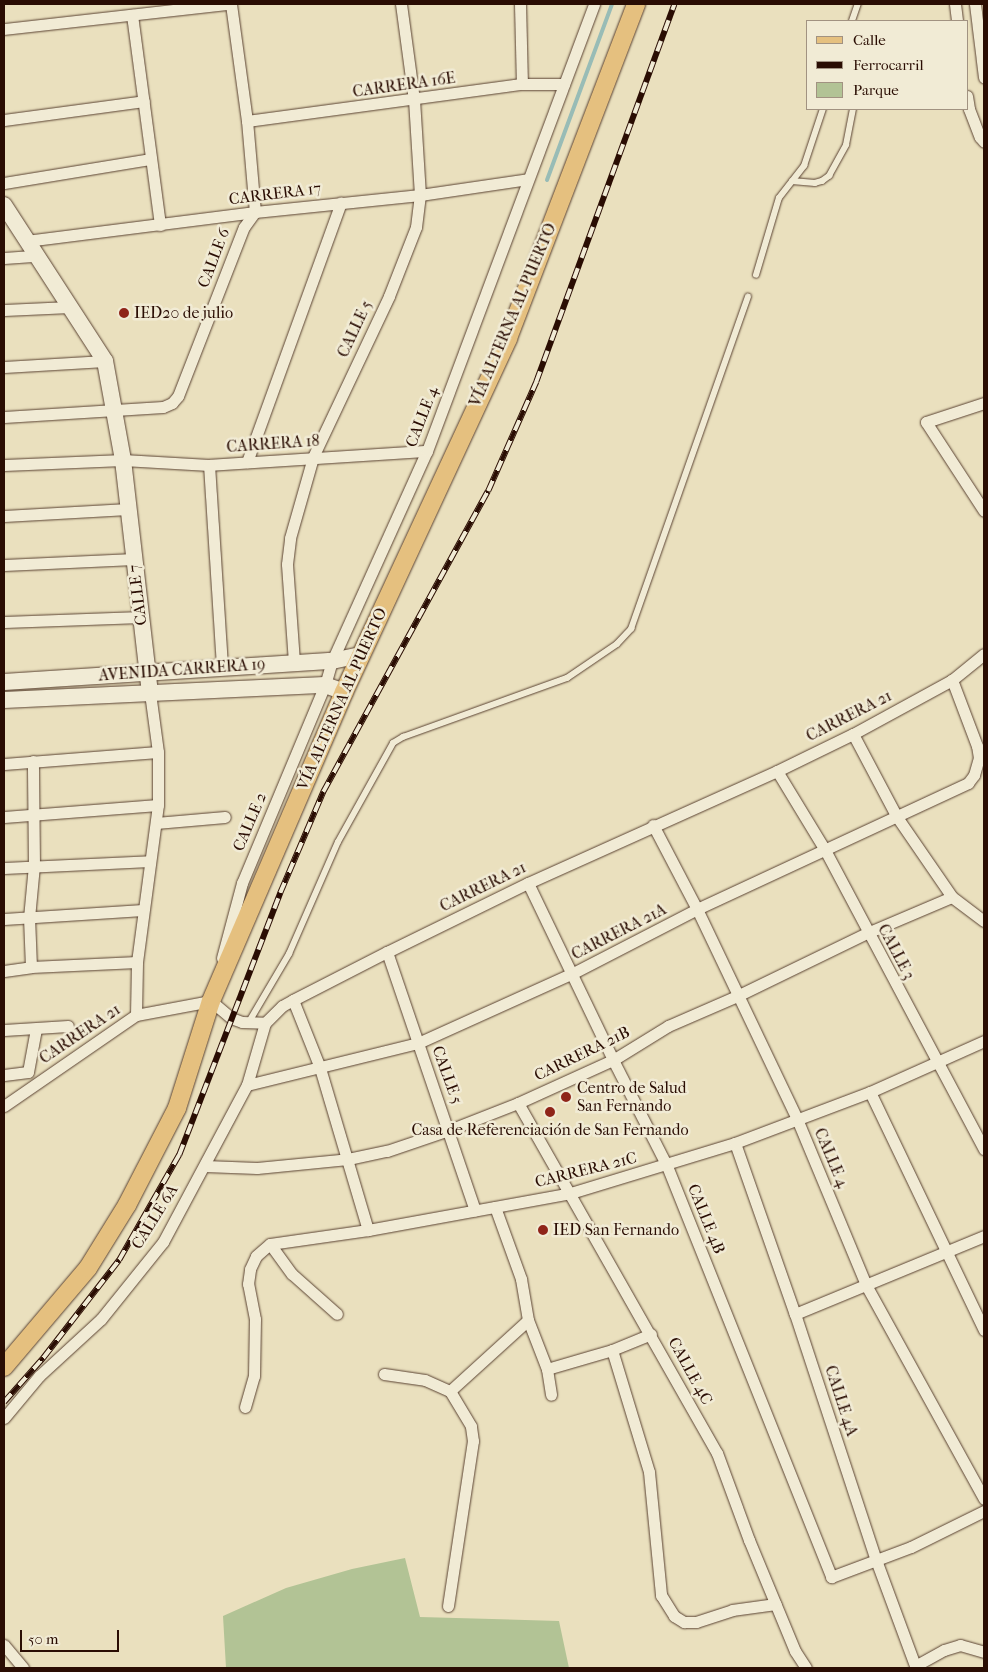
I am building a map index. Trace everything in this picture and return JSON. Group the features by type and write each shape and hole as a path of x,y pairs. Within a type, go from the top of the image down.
{"main road":[{"name":"VÍA ALTERNA AL PUERTO","path":"4,1367 88,1268 127,1205 177,1108 211,1001 360,656 508,338 636,4"},
{"name":"CALLE 7","path":"4,207 105,361 123,460 150,693"},
{"name":"AVENIDA CARRERA 19","path":"4,682 222,666 332,661 360,656"},
{"name":"AVENIDA CARRERA 19","path":"4,700 326,685 344,692"}],"street":[{"path":"4,29 230,4 247,121 256,212"},
{"name":"CALLE 5","path":"294,662 287,564 290,538 313,457 389,296 416,227 420,195 414,100 401,4"},
{"path":"520,4 522,84"},
{"name":"CALLE 4","path":"332,661 427,451 594,4"},
{"path":"955,4 957,20"},
{"path":"975,4 984,75"},
{"path":"132,15 160,225"},
{"name":"CARRERA 16E","path":"247,121 522,84 564,84"},
{"path":"968,100 972,116 980,137 984,142"},
{"path":"4,120 144,101"},
{"path":"4,183 151,158"},
{"name":"CARRERA 17","path":"26,241 256,212 420,195 528,179"},
{"path":"247,462 341,203"},
{"name":"CALLE 6","path":"4,417 163,407 172,403 178,396 244,227 256,212"},
{"path":"4,258 36,256"},
{"path":"4,310 70,307"},
{"path":"4,367 105,361"},
{"path":"984,402 926,422 984,511"},
{"name":"CARRERA 18","path":"4,465 123,460 209,465 427,451"},
{"path":"209,465 222,666"},
{"path":"4,516 128,508"},
{"path":"4,565 134,559"},
{"path":"4,622 141,617"},
{"name":"CARRERA 21","path":"265,1023 282,1006 293,1000 528,883 653,825 777,771 853,734 952,680 984,654"},
{"name":"CALLE 2","path":"211,1001 242,882 326,685 332,661"},
{"name":"CARRERA 21A","path":"247,1085 418,1043 573,974 697,910 898,817 968,782 974,775 979,758 977,746 952,680"},
{"name":"CALLE 7","path":"136,1015 137,962 158,805 158,752 150,693"},
{"path":"853,734 898,817 952,897 984,922"},
{"path":"4,764 158,752"},
{"path":"31,966 29,918 34,865 34,761"},
{"name":"CALLE 3","path":"777,771 826,850 867,933 984,1149"},
{"path":"4,818 158,805"},
{"path":"156,823 225,817"},
{"name":"CALLE 4","path":"653,825 697,910 797,1119 866,1285 984,1499"},
{"path":"4,868 34,865 150,861"},
{"name":"CALLE 4B","path":"528,883 613,1060 667,1166 830,1577 876,1560"},
{"name":"CARRERA 21B","path":"205,1166 257,1168 348,1159 386,1151 449,1130 518,1103 613,1060 668,1026 737,996 867,933 952,897"},
{"path":"4,919 143,910"},
{"name":"CALLE 5","path":"388,952 475,1210"},
{"path":"4,971 31,966 137,962"},
{"path":"293,1000 320,1068 368,1230"},
{"path":"211,1001 231,1018 265,1023"},
{"name":"CARRERA 21","path":"4,1106 136,1015 211,1001"},
{"name":"CALLE 6A","path":"4,1418 39,1376 100,1318 163,1242 247,1085 265,1023"},
{"path":"4,1030 68,1026"},
{"path":"4,1075 28,1072 36,1029"},
{"name":"CARRERA 21C","path":"270,1244 368,1230 571,1193 667,1166 735,1144 870,1092 984,1041"},
{"path":"870,1092 984,1330"},
{"name":"CALLE 4C","path":"518,1103 718,1452 794,1651 806,1668"},
{"name":"CALLE 4A","path":"735,1144 795,1314 876,1560 915,1667"},
{"path":"495,1206 521,1279 528,1320 547,1369 551,1395"},
{"path":"795,1314 984,1236"},
{"path":"245,1407 254,1376 255,1319 248,1284 250,1269 256,1256 270,1244 292,1274 336,1314"},
{"path":"450,1392 528,1320"},
{"path":"547,1369 612,1350 651,1334"},
{"path":"612,1350 648,1472 660,1595 674,1616 684,1622 696,1622 732,1610 776,1604"},
{"path":"384,1374 425,1380 450,1392 471,1426 473,1441 448,1606"},
{"path":"876,1560 912,1547 984,1511"},
{"path":"4,1645 23,1668"},
{"path":"915,1667 944,1650 960,1645 984,1652"}],"lane":[{"path":"852,20 858,4"},
{"path":"756,275 779,198 804,166 823,110"},
{"path":"792,181 815,183 822,182 829,176 846,145 853,110"},
{"path":"249,1022 290,954 338,842 394,743 403,737 567,678 617,644 631,629 748,297"}],"green space":[{"path":"405,1558 420,1617 559,1621 569,1668 226,1668 223,1616 286,1588 352,1569"}],"waterway":[{"path":"547,180 612,4"}],"railway":[{"path":"4,1402 43,1358 119,1260 179,1155 280,893 323,792 488,491 536,382 674,4"}],"place":[{"name":"IED20 de julio","path":"124,313"},
{"name":"Centro de Salud San Fernando","path":"566,1097"},
{"name":"Casa de Referenciación de San Fernando","path":"550,1112"},
{"name":"IED San Fernando","path":"543,1230"}]}
